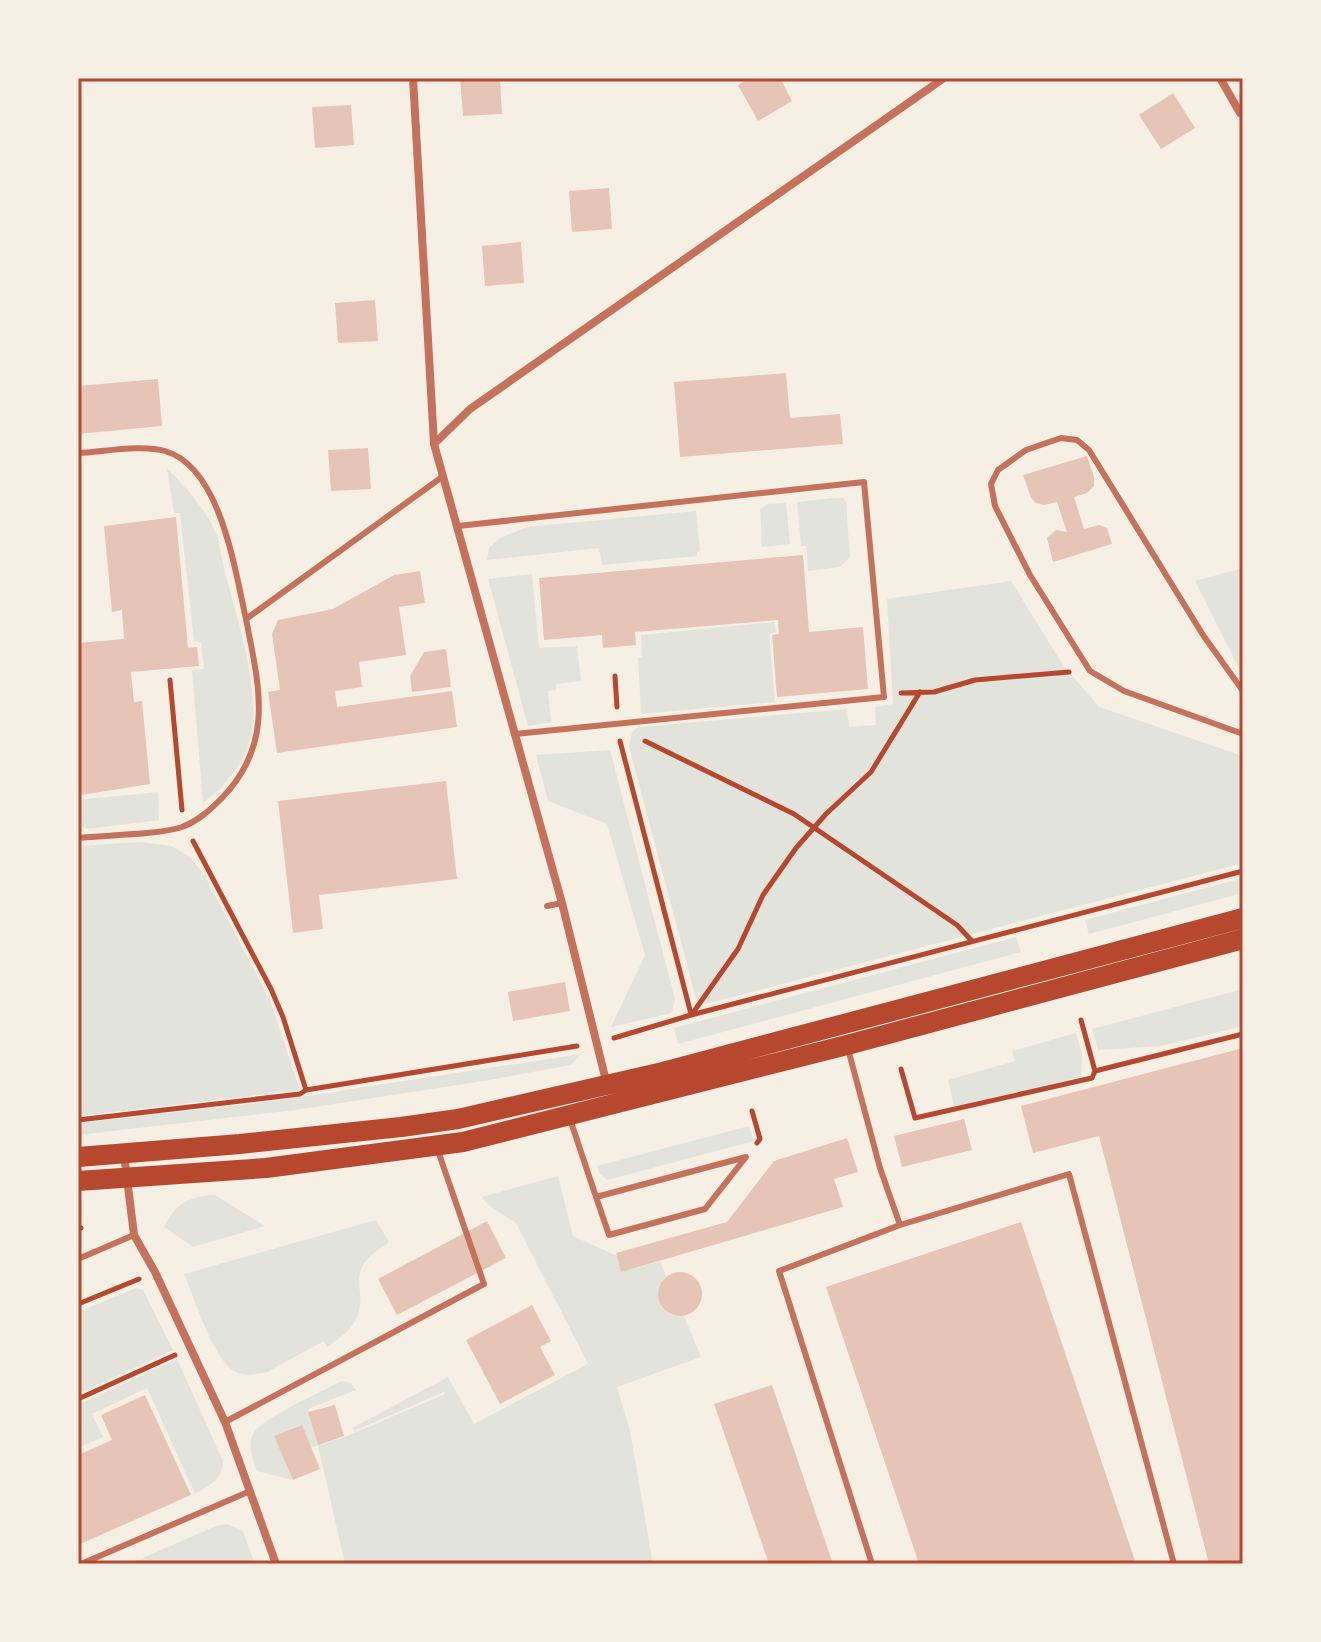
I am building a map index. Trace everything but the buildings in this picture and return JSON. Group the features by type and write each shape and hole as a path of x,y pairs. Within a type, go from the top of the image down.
{"main road":[{"path":"78,1181 266,1168 436,1146 569,1116 610,1095 1243,918"},
{"path":"78,1157 401,1127 610,1095 847,1045 1243,939"}],"street":[{"path":"413,78 434,444 562,903 610,1095"},
{"path":"434,444 470,409 944,78"},
{"path":"1220,78 1240,113"},
{"path":"123,1153 134,1235 155,1272 225,1422 276,1564"}],"lane":[{"path":"1243,691 1228,673 1133,525 1089,450 1077,440 1061,438 1026,450 998,470 991,484 995,506 1030,575 1090,671 1124,691 1243,734"},
{"path":"78,453 167,451 185,462 201,482 223,520 258,682 259,728 242,774 209,811 183,826 78,838"},
{"path":"246,619 442,477"},
{"path":"458,526 864,482 884,697 515,734"},
{"path":"1228,673 1243,679"},
{"path":"547,906 562,903"},
{"path":"847,1045 880,1168 900,1225"},
{"path":"569,1116 609,1235 705,1209 746,1157"},
{"path":"225,1422 484,1284 436,1146"},
{"path":"596,1197 746,1157"},
{"path":"872,1564 779,1271 900,1225 1069,1174 1174,1564"},
{"path":"78,1259 134,1235"},
{"path":"81,1564 248,1492"}],"path":[{"path":"884,697 934,692 975,680 1090,671"},
{"path":"615,676 620,747 691,1015"},
{"path":"170,680 183,826 200,852 271,989 306,1090"},
{"path":"691,1015 738,949 763,895 814,827 871,772 920,692"},
{"path":"618,725 794,814 957,925 973,942"},
{"path":"78,1120 300,1094 306,1090 596,1043 691,1015 1243,871"},
{"path":"901,1069 915,1118 1092,1078 1095,1071 1081,1020"},
{"path":"1095,1071 1243,1034"},
{"path":"746,1157 760,1139 752,1111"},
{"path":"78,1304 139,1279"},
{"path":"78,1399 191,1348"}],"shaded area":[{"path":"167,468 202,509 218,538 250,674 252,728 246,751 228,780 203,803 192,670 204,669 201,642 194,641 180,513 174,513"},
{"path":"843,498 846,502 850,557 840,567 808,571 806,546 801,546 797,502"},
{"path":"786,503 790,544 762,547 760,509 768,504"},
{"path":"696,511 700,551 697,556 602,565 599,548 487,560 489,548 500,538 527,527"},
{"path":"1243,568 1243,665 1239,668 1195,581"},
{"path":"532,574 539,648 577,646 581,681 556,684 556,690 548,691 551,722 528,726 488,579"},
{"path":"1011,581 1063,665 1099,707 1243,756 1243,863 698,1006 629,747 632,732 638,727 847,709 849,727 876,725 875,707 893,704 887,599"},
{"path":"775,622 776,632 769,634 775,702 641,714 638,658 642,657 641,635"},
{"path":"610,750 675,999 672,1012 668,1014 611,1027 645,955 607,824 548,801 536,755"},
{"path":"158,792 159,820 86,829 78,823 78,800"},
{"path":"141,842 171,846 190,857 205,876 270,1000 300,1090 78,1116 78,846"},
{"path":"1243,878 1243,893 1089,934 1085,920"},
{"path":"1016,937 1021,952 678,1044 674,1028"},
{"path":"1243,989 1243,1026 1161,1046 1098,1050 1092,1029"},
{"path":"1076,1033 1082,1053 1081,1077 954,1106 948,1080 1015,1061 1012,1051"},
{"path":"581,1054 571,1065 484,1081 295,1110 78,1135 78,1123 274,1101"},
{"path":"749,1126 754,1141 607,1180 599,1173 597,1166"},
{"path":"558,1176 573,1236 617,1256 621,1272 660,1261 666,1276 658,1290 659,1300 669,1314 684,1316 701,1357 617,1387 630,1431 653,1564 345,1564 318,1445 345,1437 445,1394 354,1431 352,1428 448,1377 474,1424 588,1364 516,1223 488,1205 482,1197"},
{"path":"215,1195 265,1226 193,1247 164,1227 172,1213 183,1204 195,1198"},
{"path":"376,1220 389,1242 370,1256 362,1267 359,1310 348,1331 327,1347 324,1341 267,1372 244,1374 228,1366 213,1343 184,1274"},
{"path":"136,1288 143,1290 173,1350 78,1394 78,1312"},
{"path":"177,1359 223,1461 218,1477 195,1494 147,1388 92,1414 103,1437 78,1448 78,1405"},
{"path":"342,1381 351,1383 356,1390 310,1408 308,1412 318,1445 311,1448 301,1425 275,1436 293,1480 257,1471 251,1452 253,1434 267,1421"},
{"path":"227,1524 243,1531 255,1564 129,1564 216,1526"}]}
